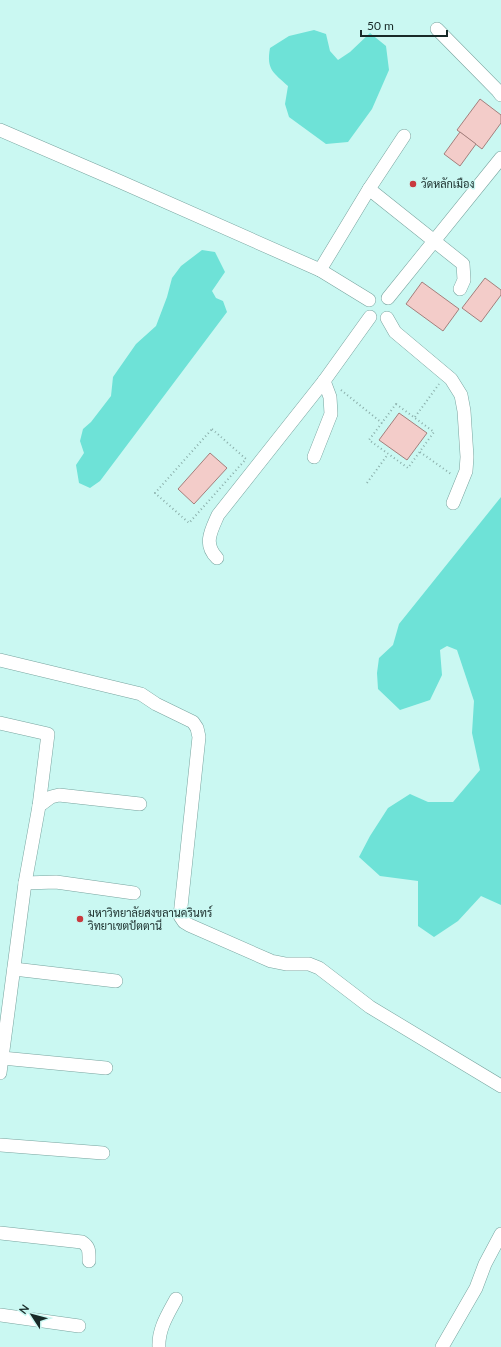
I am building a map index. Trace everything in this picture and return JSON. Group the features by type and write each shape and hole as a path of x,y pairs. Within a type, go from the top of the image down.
{"street":[{"path":"437,29 501,95"},
{"path":"0,130 320,270 369,300"},
{"path":"320,270 369,189 404,136"},
{"path":"388,298 501,158"},
{"path":"369,189 463,264 464,280 460,289"},
{"path":"375,295 384,295 388,298 392,304 390,315 387,318 378,320 370,317 367,309 369,300 375,295"},
{"path":"217,558 211,552 209,545 211,532 218,515 325,380 370,317"},
{"path":"387,318 395,332 451,379 461,395 468,457 466,471 453,502"},
{"path":"314,457 331,414 330,396 325,380"},
{"path":"0,660 140,694 156,704 193,722 197,728 199,737 180,916 184,922 271,961 286,964 309,964 319,968 370,1007 501,1086"},
{"path":"0,723 48,734 39,806 25,883 14,969 3,1030 0,1073"},
{"path":"39,806 51,797 59,795 140,804"},
{"path":"25,883 56,882 134,893"},
{"path":"14,969 116,981"},
{"path":"2,1058 106,1068"},
{"path":"0,1145 103,1153"},
{"path":"0,1233 82,1242 89,1248 89,1261"},
{"path":"442,1347 476,1288 501,1234"},
{"path":"159,1347 159,1337 162,1325 176,1299"},
{"path":"0,1315 79,1326"}],"path":[{"path":"415,418 446,375"},
{"path":"325,380 382,423"},
{"path":"396,404 415,418 434,432 408,468 369,440 396,404"},
{"path":"212,429 246,459 189,523 155,493 212,429"},
{"path":"420,452 462,481"},
{"path":"367,483 388,454"}],"shaded area":[{"path":"314,30 326,34 330,51 338,60 350,52 370,33 386,46 389,70 372,109 348,142 326,144 289,117 285,104 288,86 275,74 270,66 270,48 289,36"},
{"path":"202,250 215,252 225,272 212,291 216,298 223,301 227,312 100,481 90,488 79,483 76,465 84,453 80,441 83,429 91,422 111,396 113,377 136,344 156,326 167,297 172,278 181,266"},
{"path":"501,497 501,905 481,896 458,921 434,937 418,926 418,881 380,876 359,857 370,836 388,808 410,794 428,802 453,802 480,770 472,733 474,701 457,650 447,646 440,650 442,675 430,700 400,710 378,689 377,673 379,658 393,645 399,624"}],"building":[{"path":"480,99 501,115 501,123 482,149 457,130"},
{"path":"460,132 476,144 460,166 444,154"},
{"path":"485,278 501,290 501,295 481,322 462,308"},
{"path":"422,282 459,309 443,331 406,304"},
{"path":"399,413 427,433 407,460 379,440"},
{"path":"210,453 227,468 194,504 178,489"}],"place":[{"name":"วัดหลักเมือง","path":"413,184"},
{"name":"มหาวิทยาลัยสงขลานครินทร์ วิทยาเขตปัตตานี","path":"80,919"}]}
